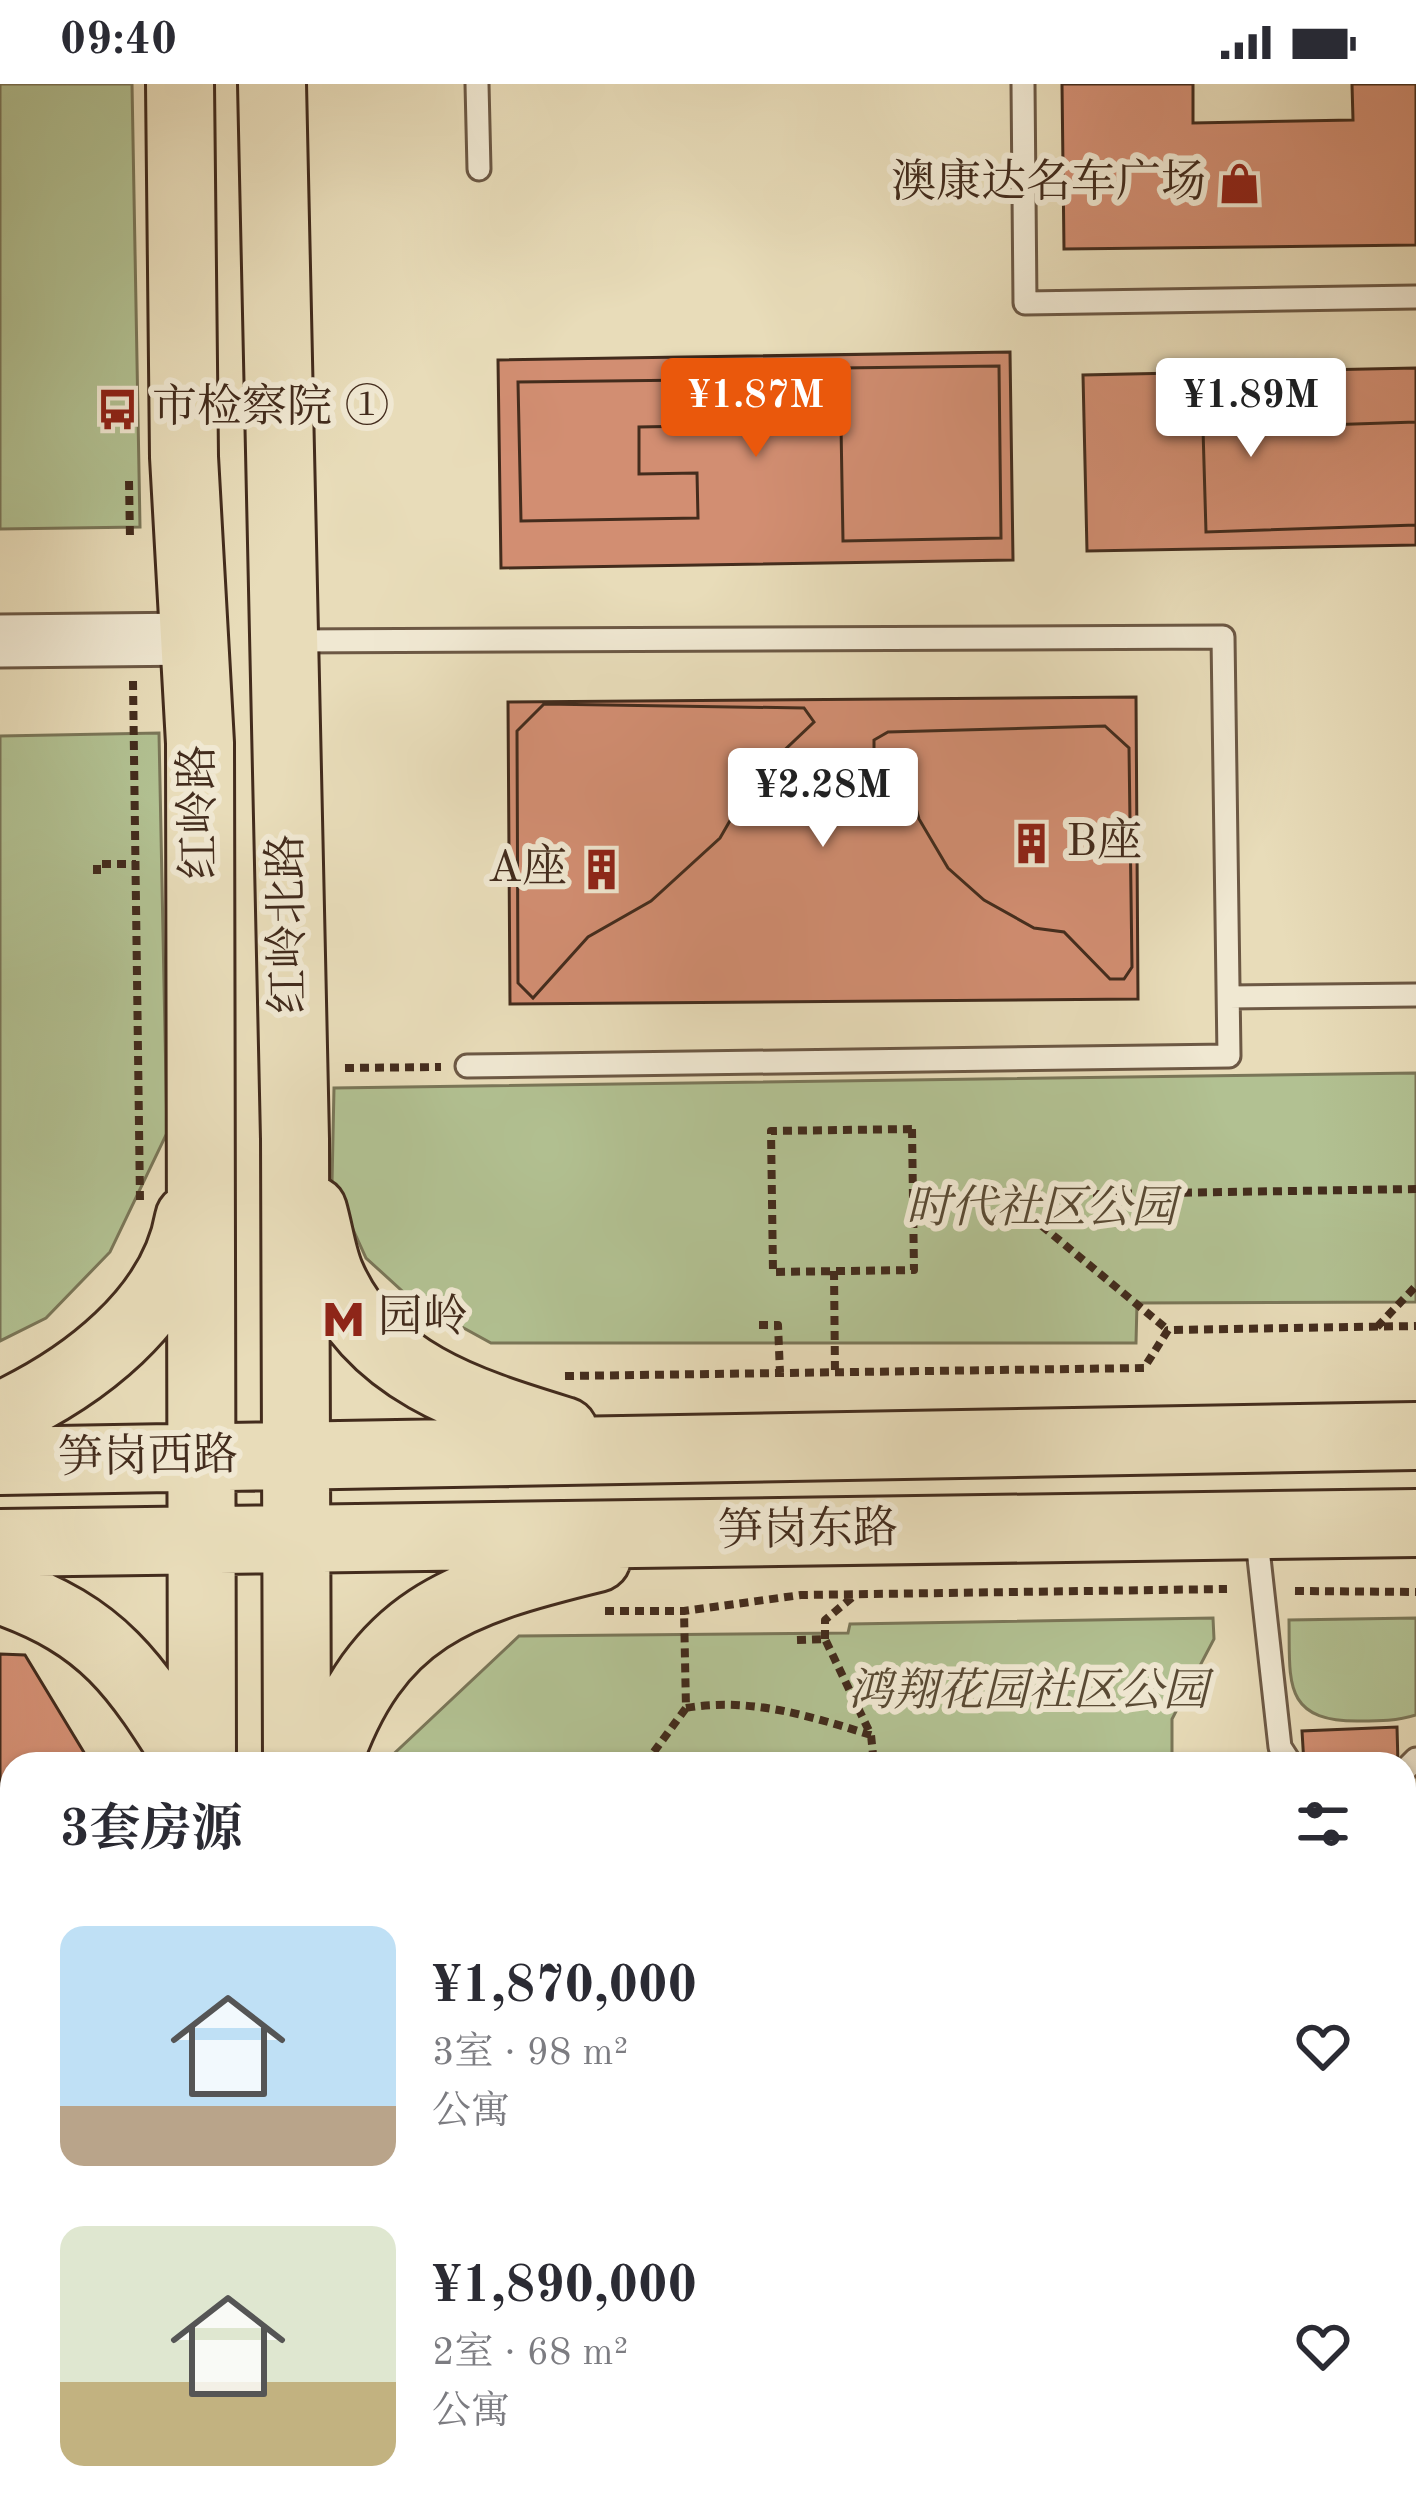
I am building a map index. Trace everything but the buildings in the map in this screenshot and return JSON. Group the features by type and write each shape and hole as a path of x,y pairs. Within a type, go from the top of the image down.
{"main road":[{"name":"红岭路","path":"180,84 184,457 197,639 203,1143 202,1752"},
{"name":"红岭北路","path":"272,84 295,1139 297,1752"},
{"path":"295,1139 329,1271 347,1307 370,1337 400,1364 478,1404 625,1449"},
{"path":"0,1416 34,1400 98,1356 158,1293 185,1239 203,1143"},
{"name":"笋岗东路","path":"296,1457 1416,1436"},
{"name":"笋岗西路","path":"0,1461 296,1457"},
{"name":"笋岗东路","path":"200,1540 1416,1522"},
{"path":"331,1752 368,1673 431,1616 472,1594 694,1534"},
{"name":"笋岗西路","path":"0,1543 200,1540"},
{"path":"0,1590 32,1601 81,1628 115,1654 183,1752"}],"street":[{"path":"0,641 197,639"}],"lane":[{"path":"477,84 478,169"},
{"path":"1023,84 1025,303 1416,297"},
{"path":"283,641 1223,637 1229,1056 466,1066"},
{"path":"1229,998 1416,995"},
{"path":"1256,1525 1283,1752"}],"path":[{"path":"133,668 140,1223"},
{"path":"97,874 97,864 136,864"},
{"path":"345,1045 345,1089"},
{"path":"345,1068 466,1066"},
{"path":"911,1129 914,1270 834,1271 773,1272 771,1131 911,1129"},
{"path":"913,1197 1416,1189"},
{"path":"1006,1196 1168,1330 1416,1326"},
{"path":"834,1271 836,1372"},
{"path":"1377,1327 1416,1286"},
{"path":"759,1325 778,1325 780,1373"},
{"path":"542,1376 1144,1368 1168,1330"},
{"path":"596,1611 684,1611 801,1595 1227,1589"},
{"path":"1295,1591 1416,1592"},
{"path":"856,1594 825,1620 825,1639 871,1735 873,1752"},
{"path":"655,1752 686,1708 684,1611"},
{"path":"797,1640 825,1639"},
{"path":"686,1708 720,1702 795,1711 871,1735"}],"green space":[{"path":"0,84 132,84 140,527 0,529"},
{"path":"159,733 167,1133 110,1252 46,1318 0,1341 0,736"},
{"name":"时代社区公园","path":"1416,1073 1416,1302 1137,1303 1136,1343 491,1343 411,1299 366,1258 332,1183 334,1088"},
{"name":"鸿翔花园社区公园","path":"1213,1618 1214,1639 1172,1719 1172,1752 396,1752 519,1636 848,1633 850,1624"},
{"path":"1416,1618 1416,1715 1381,1721 1335,1719 1304,1706 1291,1679 1289,1620"}],"place":[{"name":"澳康达名车广场","path":"1240,184"},
{"name":"市检察院 ①","path":"118,409"},
{"name":"B座","path":"1032,843"},
{"name":"A座","path":"601,869"},
{"name":"园岭","path":"344,1319"}]}
